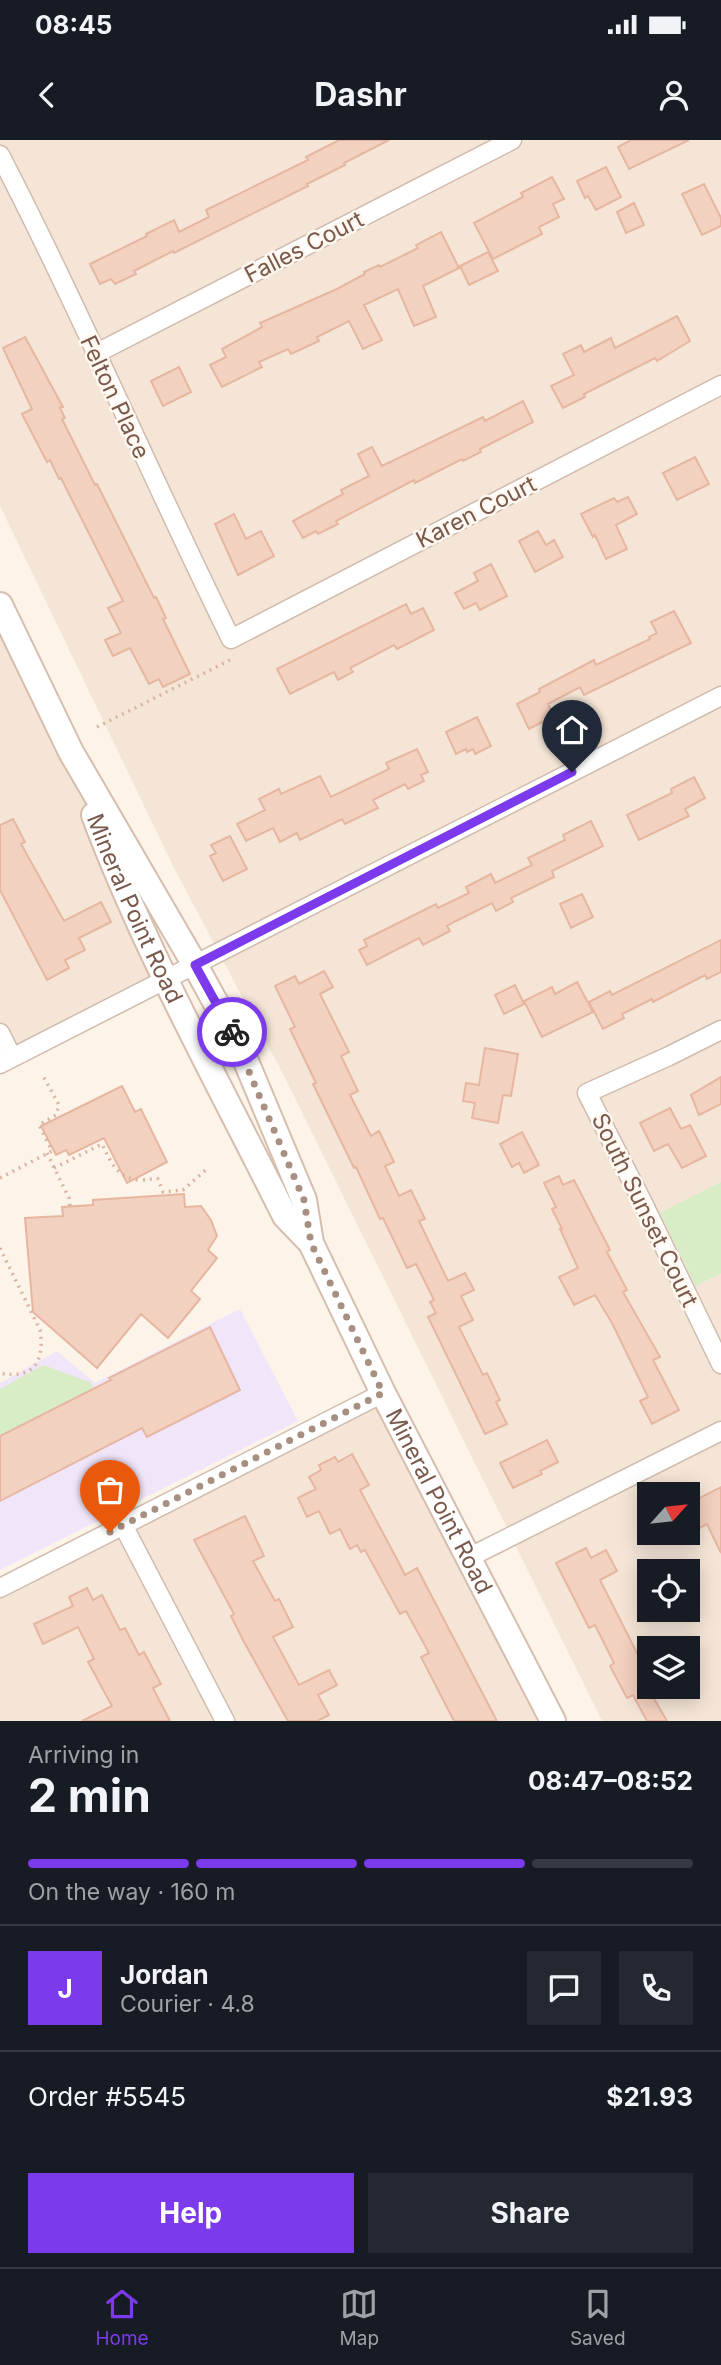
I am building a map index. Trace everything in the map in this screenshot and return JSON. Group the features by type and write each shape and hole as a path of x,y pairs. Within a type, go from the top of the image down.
{"main road":[{"name":"Mineral Point Road","path":"0,605 71,752 240,1047 304,1200 311,1243 383,1393 553,1721"},
{"name":"Mineral Point Road","path":"71,752 112,862 166,980 285,1216 311,1243"}],"street":[{"name":"Falles Court","path":"95,354 512,140"},
{"name":"Felton Place","path":"0,155 231,639"},
{"name":"Karen Court","path":"231,639 721,385"},
{"path":"0,1033 6,1061 721,696"},
{"name":"South Sunset Court","path":"721,1030 587,1093 721,1364"},
{"path":"0,1588 383,1393"},
{"path":"468,1558 721,1431"},
{"path":"123,1525 225,1721"}],"path":[{"path":"97,727 239,656 231,639"},
{"path":"0,1178 52,1151 39,1125 56,1115 59,1105 42,1074"},
{"path":"54,1168 102,1144 118,1172 139,1180 158,1179 163,1192 183,1190 208,1168"},
{"path":"47,1153 69,1198 70,1206"},
{"path":"0,1248 40,1330 42,1342 36,1365 28,1371 20,1375 0,1373"}],"shaded area":[{"path":"0,140 721,140 721,1721 602,1721 283,1074 174,868 0,506"},
{"path":"0,605 166,980 0,1064"},
{"path":"240,1309 298,1421 0,1570 0,1383 57,1351 95,1383"},
{"path":"383,1393 553,1721 0,1721 0,1588"}],"green space":[{"path":"721,1182 721,1273 696,1286 660,1213"},
{"path":"43,1365 90,1382 94,1389 0,1436 0,1389"}],"building":[{"path":"339,140 389,140 307,184 308,186 134,271 136,274 115,284 111,279 100,284 90,264 174,220 179,232 209,217 206,210 308,160 306,157"},
{"path":"631,140 689,140 629,169 618,147"},
{"path":"606,167 621,197 596,210 588,196 585,198 577,181"},
{"path":"552,177 564,199 553,204 559,217 539,227 542,234 493,259 474,223 523,197 521,193"},
{"path":"704,184 721,218 721,226 702,235 682,194"},
{"path":"634,203 644,225 626,233 617,212"},
{"path":"441,232 459,268 423,286 436,317 414,326 398,289 364,305 382,340 363,349 349,321 317,337 319,341 291,354 288,349 259,362 262,367 222,387 210,365 226,357 222,349 262,327 260,323 337,289 365,274 364,272 418,248 416,245"},
{"path":"488,252 498,271 469,285 460,266"},
{"path":"677,316 690,341 657,361 655,358 584,394 585,397 563,408 551,386 574,375 563,354 581,345 584,352 611,338 615,348"},
{"path":"25,337 63,407 60,408 65,418 62,419 154,598 156,597 166,618 163,619 190,674 163,687 159,679 149,684 130,648 113,656 105,640 121,633 108,608 123,601 61,478 59,479 50,460 47,462 22,414 32,409 3,348"},
{"path":"179,367 191,392 163,406 151,381"},
{"path":"523,401 533,422 480,449 481,452 415,483 414,480 336,521 338,524 318,534 316,531 303,538 293,521 343,494 341,490 369,476 358,454 372,447 382,466 483,417 485,421"},
{"path":"695,457 709,484 677,500 663,473"},
{"path":"628,497 637,514 616,525 627,549 606,559 581,514 614,498 617,502"},
{"path":"234,514 246,539 261,531 274,556 238,575 215,524"},
{"path":"538,531 546,545 554,540 563,557 535,572 519,541"},
{"path":"491,564 507,596 480,610 476,603 464,609 455,593 478,581 474,573"},
{"path":"406,604 411,614 423,608 434,630 397,649 394,645 350,668 353,672 338,680 334,672 290,694 277,669"},
{"path":"674,611 691,643 584,695 580,687 548,704 554,716 529,729 517,704 540,692 539,689 594,660 596,665 650,639 649,637 657,633 651,622"},
{"path":"477,717 491,746 475,754 473,749 467,752 466,749 456,754 446,732"},
{"path":"417,749 428,772 421,775 424,781 408,789 405,784 373,800 378,808 345,824 342,819 300,840 297,833 280,842 273,828 246,841 237,824 265,810 259,799 279,789 281,794 320,776 331,797 389,769 386,763"},
{"path":"694,777 705,798 685,809 689,816 639,840 627,815 672,793 671,789"},
{"path":"13,819 25,842 21,844 64,921 101,902 111,922 79,938 85,950 65,960 69,968 47,980 0,890 0,825"},
{"path":"591,821 603,846 552,871 554,877 511,898 513,902 496,911 492,903 447,926 450,931 423,945 419,938 367,965 359,950 367,946 364,940 436,904 438,908 469,893 466,887 491,874 495,883 532,865 528,858 565,840 563,835"},
{"path":"230,836 247,869 223,881 210,856 216,853 211,845"},
{"path":"582,894 593,917 571,928 560,904"},
{"path":"721,940 721,972 707,979 705,975 653,1002 652,999 622,1014 624,1018 603,1029 589,1002 610,991 612,995"},
{"path":"324,971 333,987 320,994 349,1052 341,1056 358,1091 350,1095 371,1136 379,1131 394,1162 385,1166 399,1196 411,1190 425,1219 419,1221 448,1281 465,1273 474,1290 461,1296 473,1320 459,1327 483,1375 487,1373 500,1400 496,1402 507,1424 485,1434 428,1317 436,1313 430,1302 434,1300 416,1264 407,1268 356,1167 354,1168 313,1084 316,1083 290,1029 295,1027 275,986 295,976 299,984"},
{"path":"577,982 593,1012 542,1037 524,1001 552,987 555,994"},
{"path":"515,985 524,1004 504,1014 495,995"},
{"path":"485,1048 518,1054 511,1096 503,1095 498,1123 472,1118 475,1103 463,1101 466,1083 479,1085"},
{"path":"721,1077 721,1104 699,1115 691,1095"},
{"path":"122,1086 135,1112 141,1109 167,1162 127,1183 104,1138 69,1155 66,1150 56,1155 41,1126"},
{"path":"670,1108 681,1129 690,1125 706,1156 682,1168 668,1144 654,1151 640,1123"},
{"path":"522,1132 539,1165 524,1173 519,1163 512,1167 500,1144"},
{"path":"559,1176 563,1185 574,1180 610,1250 607,1252 627,1290 623,1292 660,1357 653,1360 679,1410 652,1424 640,1401 648,1397 612,1323 595,1295 574,1305 559,1277 578,1268 552,1209 556,1207 544,1183"},
{"path":"184,1194 185,1207 201,1206 211,1220 217,1236 208,1250 217,1258 191,1291 200,1299 168,1338 141,1314 97,1368 33,1312 25,1218 63,1216 62,1207 93,1205 93,1200"},
{"path":"210,1327 240,1390 147,1437 142,1428 0,1501 0,1436"},
{"path":"547,1440 558,1462 540,1471 542,1474 513,1488 500,1463"},
{"path":"352,1454 369,1485 360,1490 405,1575 417,1568 497,1721 454,1721 421,1657 429,1653 406,1611 400,1614 365,1550 361,1552 357,1545 350,1549 340,1529 330,1534 319,1511 307,1517 298,1498 316,1489 309,1477 321,1470 319,1465 335,1457 338,1462"},
{"path":"721,1487 721,1553 707,1524 700,1528 700,1498"},
{"path":"245,1516 264,1556 253,1561 275,1601 279,1599 293,1627 273,1637 299,1685 329,1670 337,1685 318,1695 329,1715 317,1721 288,1721 244,1642 231,1616 234,1614 194,1540"},
{"path":"586,1548 591,1558 606,1550 617,1571 600,1580 637,1653 637,1699 654,1699 667,1721 647,1721 633,1695 627,1698 610,1666 614,1663 595,1625 589,1628 556,1563"},
{"path":"87,1588 93,1600 102,1595 120,1630 125,1628 139,1655 144,1652 161,1684 153,1688 170,1721 82,1721 112,1706 88,1662 94,1659 78,1627 43,1644 34,1624 73,1606 69,1597"}],"way so far":[{"path":"110,1532 383,1393 311,1243 304,1200 232,1032"}],"route":[{"path":"232,1032 195,965 572,772"}]}
